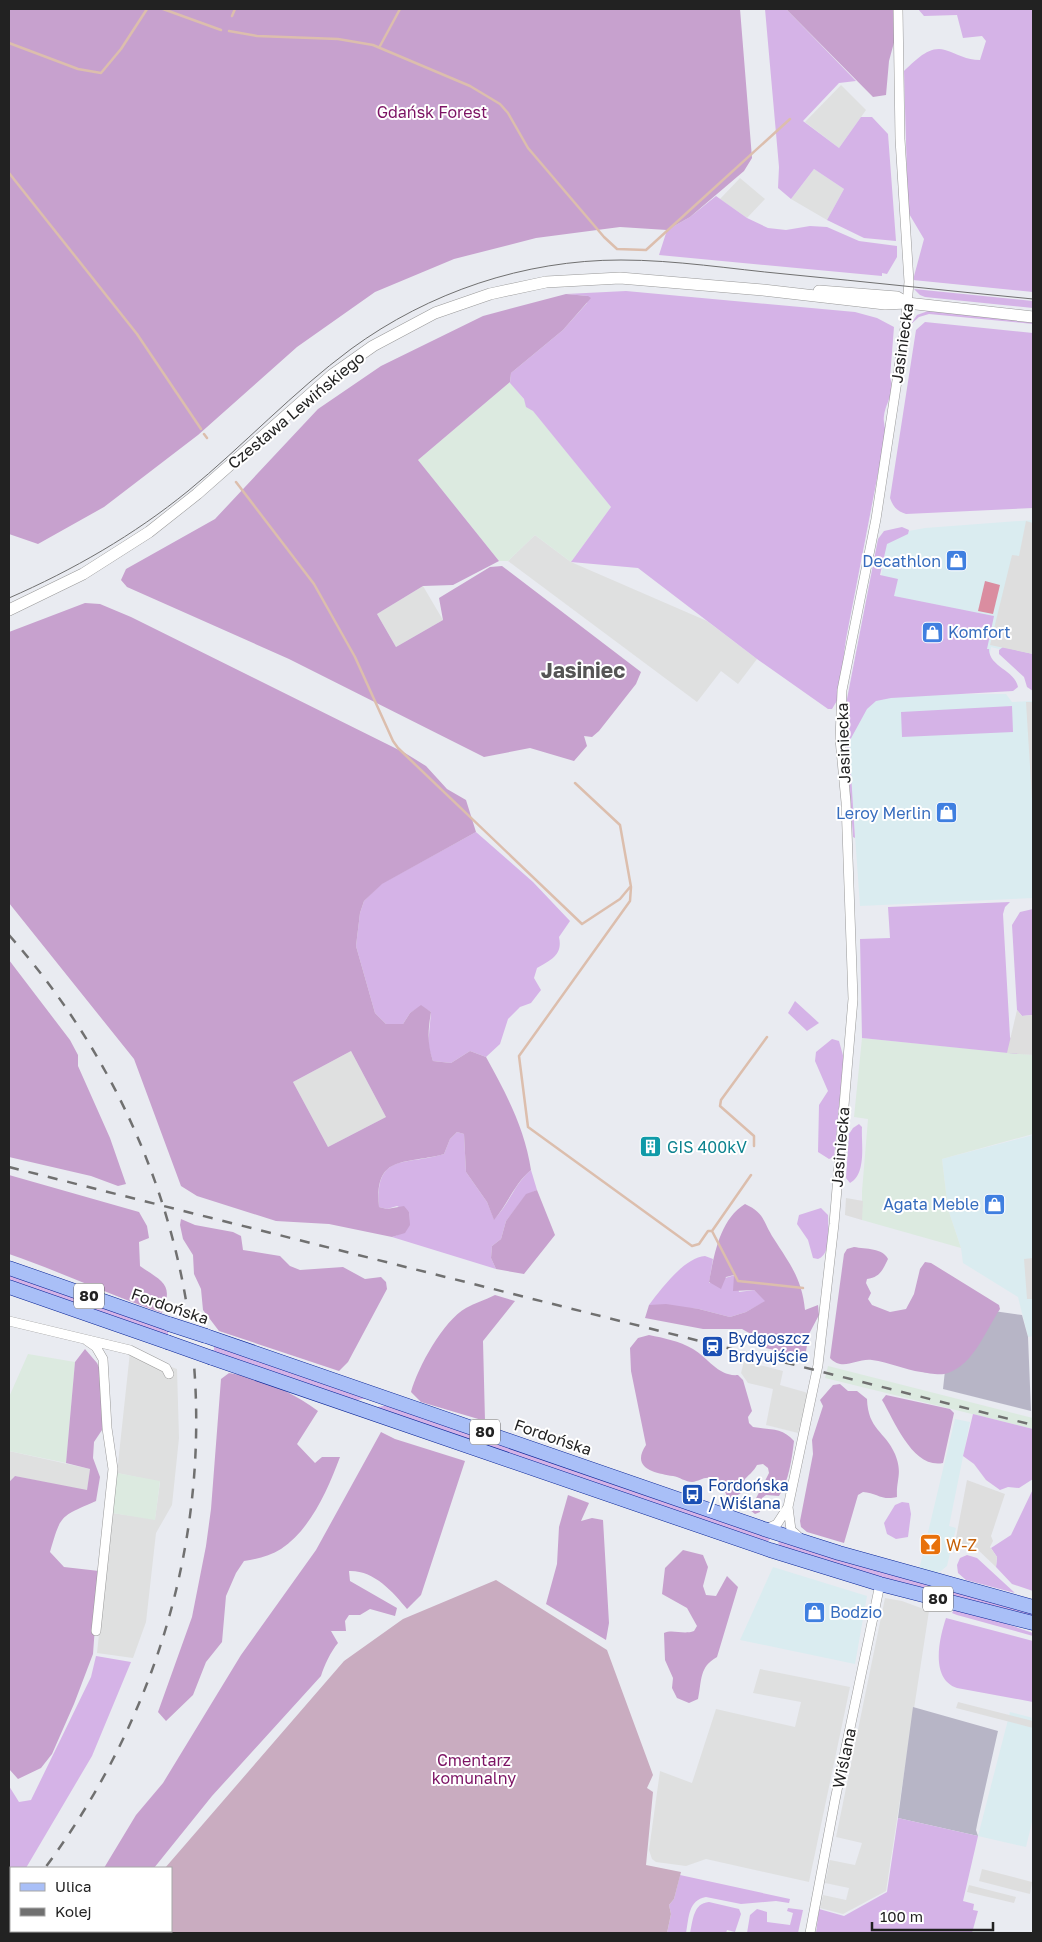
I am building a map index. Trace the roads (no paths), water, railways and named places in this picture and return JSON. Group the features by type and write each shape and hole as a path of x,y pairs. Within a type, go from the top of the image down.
{"main road":[{"name":"Fordońska","path":"9,1268 764,1529 1033,1608"},
{"name":"80","path":"9,1287 770,1550 880,1584 1033,1623"}],"street":[{"name":"Jasiniecka","path":"812,1544 791,1530 788,1507 818,1365 833,1232 853,999 846,802 840,739 842,690 876,519 907,303 909,270 900,139 898,9"},
{"name":"Czesława Lewińskiego","path":"9,610 83,574 139,539 187,502 346,365 391,335 435,314 499,292 546,282 577,279 639,278 890,305 907,303 975,310"},
{"path":"975,310 1005,308 1033,310"},
{"path":"975,310 1033,317"},
{"path":"9,1322 130,1350 166,1368 169,1374"},
{"path":"86,1340 96,1347 103,1359 107,1428 113,1470 96,1631"},
{"name":"Jasiniecka","path":"764,1529 777,1524 788,1507"},
{"name":"Wiślana","path":"810,1933 835,1800 880,1584"}],"waterway":[{"path":"9,43 78,69 101,73 121,49 147,9"},
{"path":"163,9 221,30"},
{"path":"232,16 235,9"},
{"path":"380,46 400,9"},
{"path":"229,31 257,36 338,39 373,45 470,86 500,104 508,113 528,148 604,237 617,249 646,250 790,119"},
{"path":"9,173 137,334 201,429"},
{"path":"204,434 207,438"},
{"path":"236,482 314,584 355,657 393,741 398,748 582,924 620,899 630,887"},
{"path":"575,783 620,825 631,887 630,901 519,1056 528,1127 692,1246 699,1244 708,1231 712,1231 738,1281 803,1288"},
{"path":"754,1146 754,1136 720,1106 721,1100 767,1037"},
{"path":"712,1231 751,1175"}],"tram line":[{"path":"9,598 80,563 125,537 167,507 209,473 289,401 351,349 412,311 479,283 549,266 585,261 642,260 1033,299"}],"railway":[{"path":"9,935 87,1041 145,1154 181,1273 196,1395 190,1518 163,1639 114,1757 46,1867"},
{"path":"9,1167 1033,1425"}],"place":[{"name":"Decathlon","path":"957,561"},
{"name":"Komfort","path":"932,632"},
{"name":"Leroy Merlin","path":"947,813"},
{"name":"GIS 400kV","path":"651,1147"},
{"name":"Agata Meble","path":"995,1204"},
{"name":"Bydgoszcz Brdyujście","path":"712,1347"},
{"name":"Fordońska / Wiślana","path":"692,1494"},
{"name":"W-Z","path":"930,1545"},
{"name":"Bodzio","path":"814,1612"}],"district":[{"name":"Jasiniec","path":"583,671"}],"park label":[{"name":"Gdańsk Forest","path":"432,112"},
{"name":"Cmentarz komunalny","path":"474,1769"}]}
